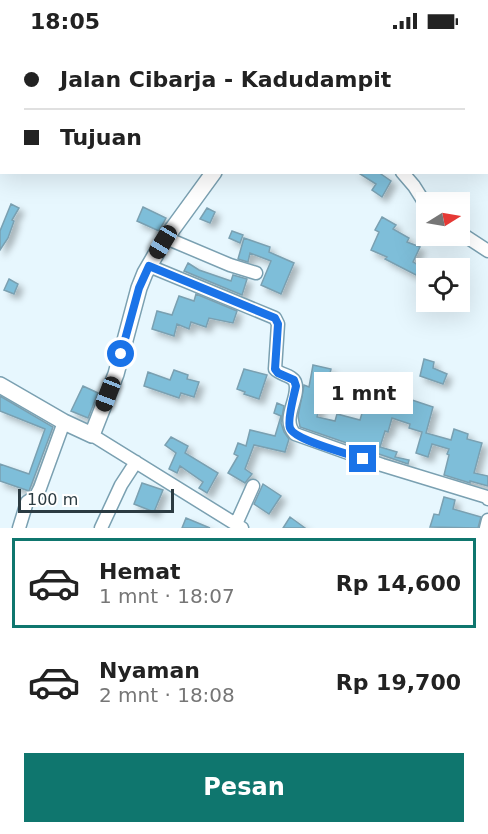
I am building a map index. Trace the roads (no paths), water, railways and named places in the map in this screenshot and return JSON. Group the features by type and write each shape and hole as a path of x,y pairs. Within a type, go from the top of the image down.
{"street":[{"path":"92,435 116,374 139,288 149,266 166,238 213,174"},
{"path":"404,174 418,192"},
{"path":"166,238 219,261 256,273"},
{"path":"470,239 488,251"},
{"path":"149,266 275,318 278,324 275,369 278,373 294,380 296,386 289,424 295,434 488,499"},
{"path":"0,385 64,422 92,435 239,526 253,486"},
{"path":"19,528 27,502 36,496 40,488 64,422"},
{"path":"100,528 121,485 136,462"},
{"path":"486,528 488,520"}]}
